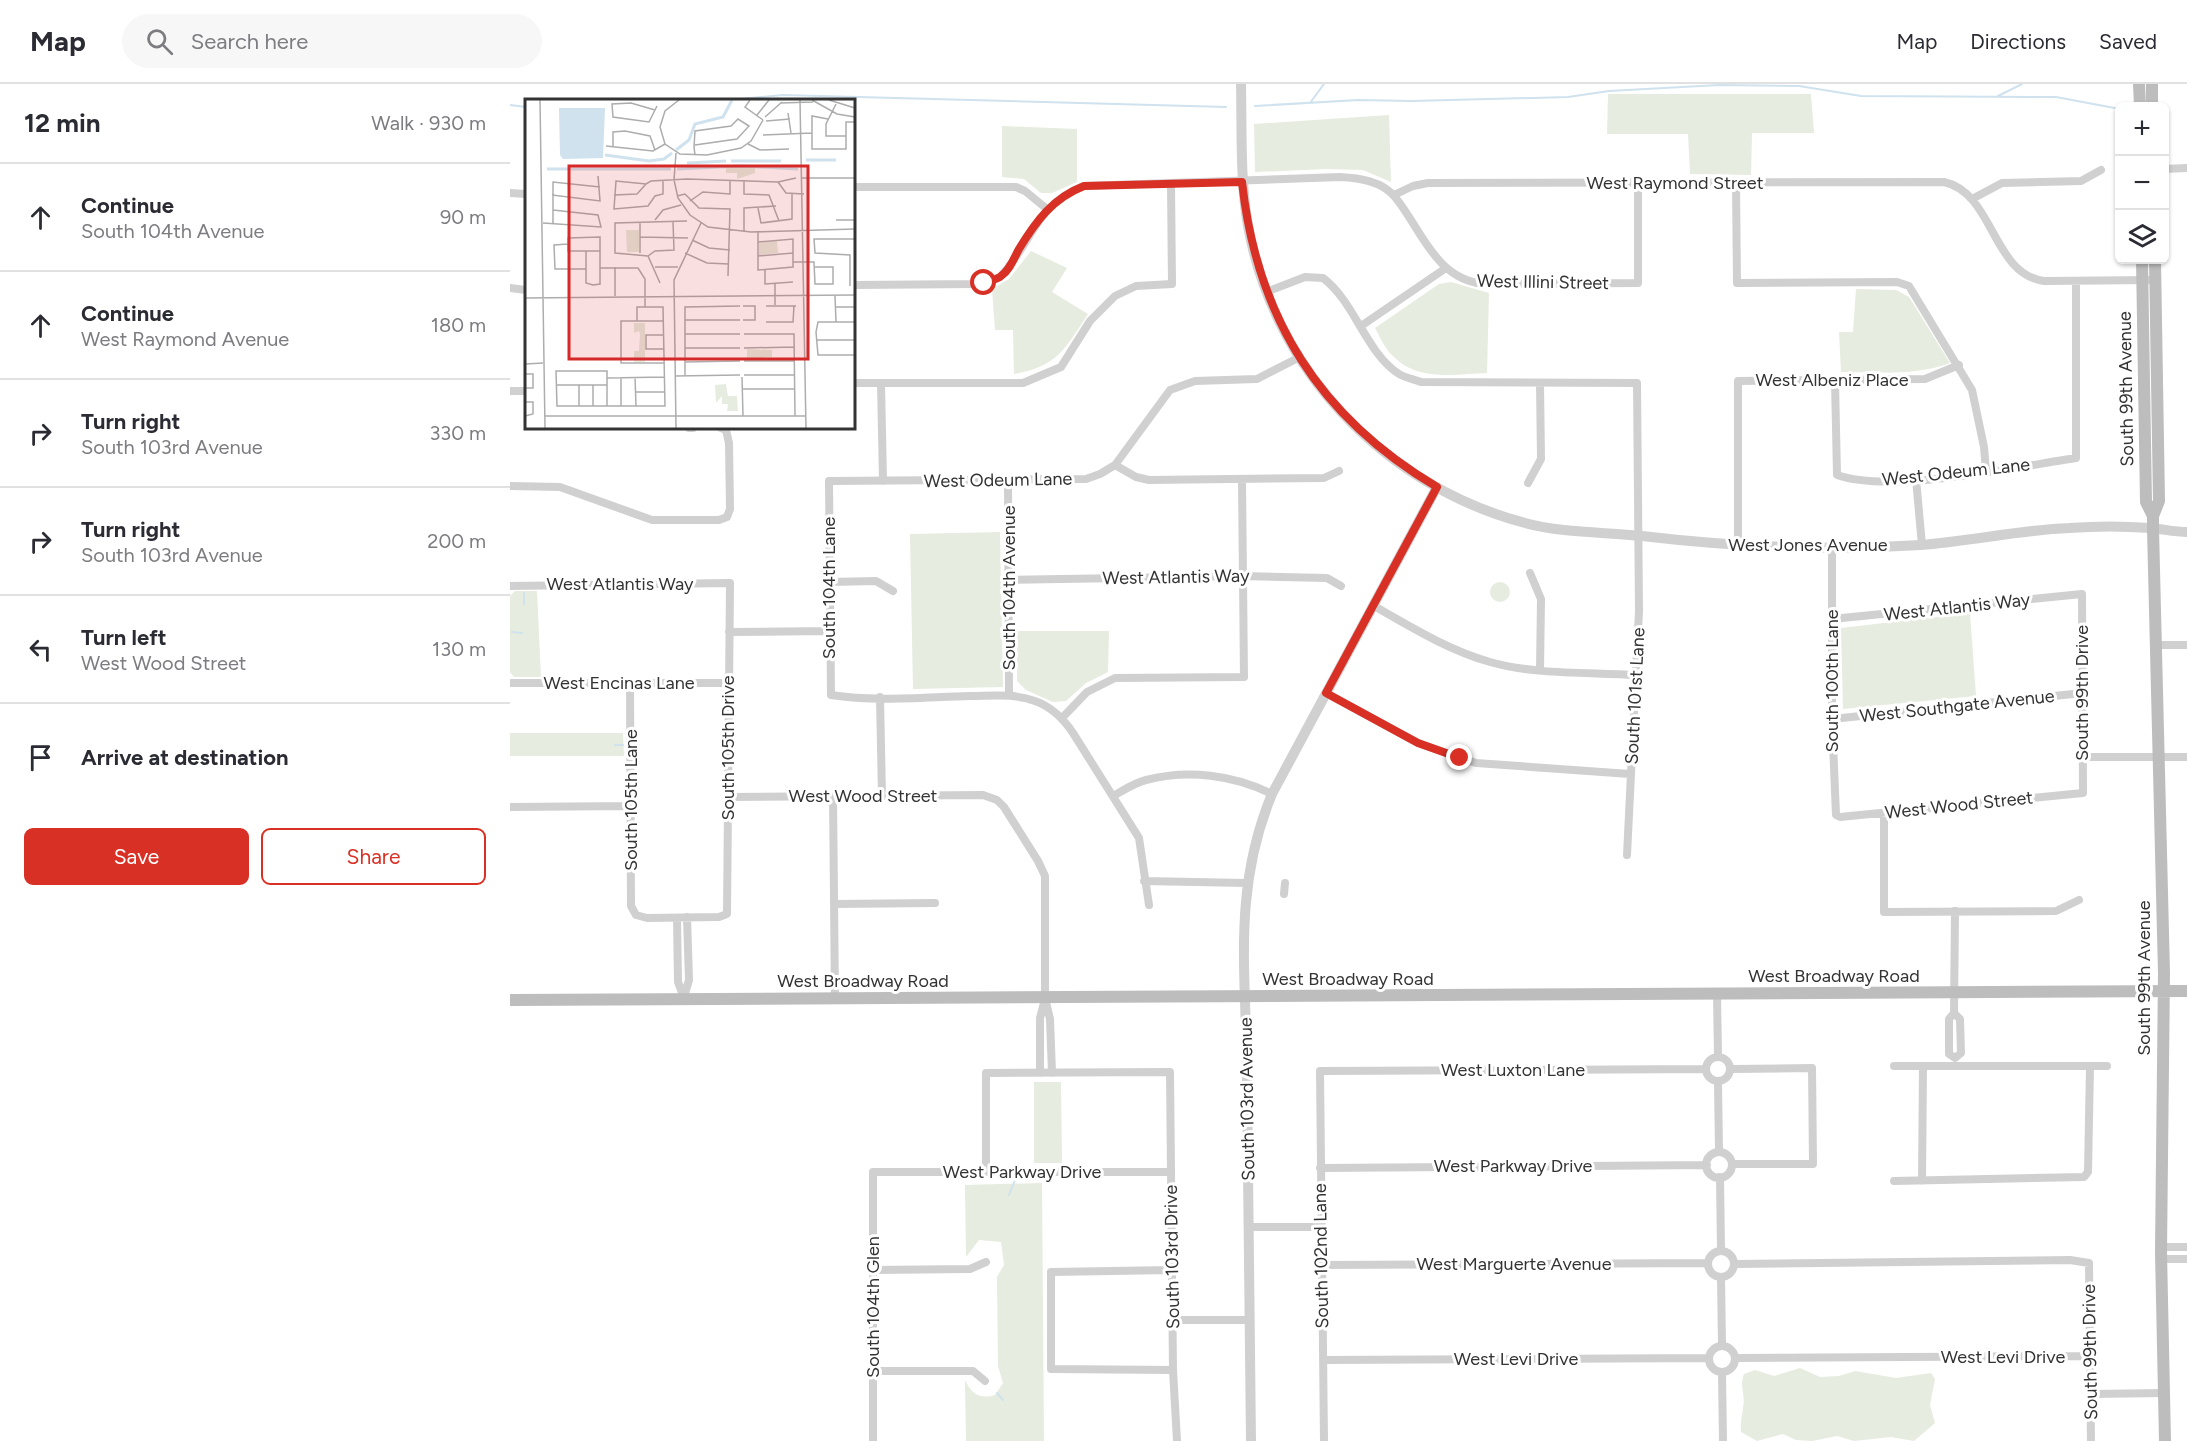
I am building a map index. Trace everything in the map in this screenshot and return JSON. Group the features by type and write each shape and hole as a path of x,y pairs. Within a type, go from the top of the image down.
{"main road":[{"path":"2139,84 2140,102"},
{"path":"2152,84 2152,102"},
{"name":"South 99th Avenue","path":"2143,264 2149,280"},
{"name":"South 99th Avenue","path":"2154,264 2149,280 2146,502 2153,522 2164,992 2161,1253 2165,1441"},
{"name":"West Broadway Road","path":"510,1000 1246,998 2187,991"}],"street":[{"path":"1241,84 1242,182 1250,238 1266,292 1298,357 1332,402 1357,429 1384,452 1437,487"},
{"path":"2169,169 2187,168"},
{"path":"2101,170 2081,182 2002,183 1972,199 2016,268 2037,280 2149,280"},
{"path":"855,285 975,284 1000,277 1047,209 1059,198 1084,186 1171,185 1350,177 1365,179 1394,195 1432,254 1446,268 1361,326"},
{"name":"West Raymond Street","path":"1394,195 1413,186 1428,183 1944,182 1953,184 1972,199"},
{"name":"West Illini Street","path":"1446,268 1466,280 1484,284 1638,283 1638,183"},
{"path":"1736,183 1737,283 1897,282 1910,286 1972,390 1984,447 1986,471"},
{"path":"855,383 1023,383 1061,367 1090,321 1115,296 1136,286 1172,284 1171,185"},
{"path":"855,187 1016,187 1025,191 1047,209"},
{"path":"510,193 525,194"},
{"path":"1266,292 1294,281 1314,277 1323,278 1331,284 1387,365 1400,375 1421,382 1540,383 1541,459 1528,483"},
{"name":"West Odeum Lane","path":"1836,381 1837,475 1854,481 1916,480 2076,458 2076,281"},
{"path":"510,288 525,290"},
{"path":"1298,357 1257,379 1183,383 1170,390 1115,465 1136,477 1149,480 1242,481 1324,478 1339,471"},
{"name":"West Albeniz Place","path":"1738,547 1738,381 1925,379 1959,365"},
{"path":"881,383 883,481"},
{"name":"South 101st Lane","path":"1540,383 1637,383 1640,536 1627,855"},
{"path":"510,486 560,487 595,498 630,515 652,520 719,520 727,517 730,509 729,443 723,429"},
{"name":"West Odeum Lane","path":"829,481 1086,479 1115,465"},
{"path":"1916,480 1922,545"},
{"name":"South 104th Lane","path":"829,481 831,695 880,697"},
{"name":"South 104th Avenue","path":"1008,481 1010,695"},
{"path":"1062,718 1087,692 1115,678 1244,677 1242,481"},
{"name":"West Jones Avenue","path":"1437,487 1487,512 1529,524 1738,547 1922,545 2053,529 2153,522 2187,532"},
{"name":"South 103rd Avenue","path":"1251,1441 1246,998 1243,929 1246,883 1256,836 1272,794 1437,487"},
{"name":"South 100th Lane","path":"1832,547 1832,719 1836,815"},
{"path":"1530,573 1541,598 1540,670"},
{"name":"West Atlantis Way","path":"1008,580 1243,576 1328,578 1341,586"},
{"path":"829,582 876,581 893,591"},
{"name":"West Atlantis Way","path":"510,586 730,583"},
{"name":"South 105th Drive","path":"687,917 719,917 727,914 730,583"},
{"name":"West Atlantis Way","path":"1832,620 2082,594"},
{"name":"South 99th Drive","path":"2082,594 2083,793"},
{"path":"1374,606 1462,653 1515,668 1636,675"},
{"path":"729,632 829,631"},
{"path":"2155,645 2187,645"},
{"name":"West Encinas Lane","path":"510,683 729,683"},
{"name":"South 105th Lane","path":"630,683 631,906 636,915 677,918"},
{"path":"1326,693 1418,743 1476,763 1630,774"},
{"name":"West Southgate Avenue","path":"1832,719 2083,693"},
{"path":"882,796 880,697 1010,695 1036,701 1062,718 1139,838 1149,905"},
{"path":"2083,757 2187,757"},
{"path":"1113,796 1146,780 1189,776 1237,778 1272,794"},
{"name":"West Wood Street","path":"1836,815 1840,817 2083,793"},
{"name":"West Wood Street","path":"728,797 983,795 997,801 1038,861 1045,876 1045,998"},
{"path":"834,796 835,1000"},
{"path":"510,807 631,806"},
{"path":"1884,813 1884,912 2056,911 2079,900"},
{"path":"1144,881 1246,883"},
{"path":"1284,894 1285,883"},
{"path":"834,904 935,903"},
{"path":"1955,911 1954,1014 1949,1018 1949,1054 1955,1062"},
{"path":"687,917 689,980 684,998 678,982 677,918 687,917"},
{"path":"1717,994 1718,1057"},
{"path":"986,1172 986,1073 1052,1072 1050,1018 1045,998"},
{"path":"1040,1073 1040,1018 1045,998"},
{"path":"1718,1057 1728,1062 1731,1069 1726,1079 1718,1082 1709,1078 1706,1069 1710,1060 1718,1057"},
{"path":"1894,1066 1923,1066 1955,1062 2107,1066"},
{"path":"1922,1180 1923,1066"},
{"path":"1894,1181 2079,1179 2084,1177 2088,1172 2090,1067"},
{"path":"1731,1069 1812,1068 1813,1164 1732,1164"},
{"name":"West Luxton Lane","path":"1320,1071 1706,1069"},
{"name":"South 102nd Lane","path":"1320,1071 1324,1441"},
{"name":"South 103rd Drive","path":"1052,1072 1170,1072 1173,1370 1177,1441"},
{"path":"1718,1082 1719,1152"},
{"path":"1719,1152 1729,1157 1732,1164 1730,1172 1720,1177 1712,1175 1707,1165 1712,1155 1719,1152"},
{"name":"West Parkway Drive","path":"1320,1168 1707,1165"},
{"name":"West Parkway Drive","path":"873,1172 1170,1172"},
{"name":"South 104th Glen","path":"873,1172 873,1441"},
{"path":"1720,1177 1721,1250"},
{"path":"1248,1227 1321,1227"},
{"path":"2161,1253 2187,1247"},
{"path":"1721,1250 1730,1254 1734,1264 1731,1273 1721,1277 1712,1274 1707,1263 1712,1253 1721,1250"},
{"path":"2161,1253 2187,1259"},
{"name":"South 99th Drive","path":"1734,1264 2070,1260 2089,1263 2091,1441"},
{"path":"873,1270 970,1269 986,1262"},
{"name":"West Marguerte Avenue","path":"1321,1265 1707,1263"},
{"path":"1172,1269 1052,1272 1051,1369 1173,1370"},
{"path":"1721,1277 1722,1345"},
{"path":"1173,1320 1250,1320"},
{"path":"1722,1345 1730,1348 1736,1358 1731,1370 1722,1372 1711,1366 1709,1358 1712,1350 1722,1345"},
{"name":"West Levi Drive","path":"1736,1358 2090,1356"},
{"name":"West Levi Drive","path":"1323,1360 1709,1358"},
{"path":"872,1371 973,1371 985,1381"},
{"path":"1722,1372 1723,1441"},
{"path":"2091,1394 2164,1393"}],"shaded area":[{"path":"1608,94 1811,94 1814,133 1752,133 1751,175 1690,174 1688,134 1607,134"},
{"path":"1389,115 1391,182 1363,170 1255,172 1254,124"},
{"path":"1002,126 1077,129 1077,182 1052,193 1041,193 1024,179 1002,177"},
{"path":"1031,251 1067,268 1052,292 1088,314 1066,347 1050,361 1029,371 1014,374 1013,330 995,330 992,289 1009,279"},
{"path":"1451,282 1489,293 1487,373 1438,375 1414,370 1390,353 1375,328 1439,284"},
{"path":"1856,289 1896,290 1909,297 1950,363 1910,372 1841,372 1839,332 1853,332"},
{"path":"1000,532 1003,687 913,689 910,534"},
{"path":"1500,582 1507,585 1510,592 1507,599 1500,602 1493,599 1490,592 1493,585"},
{"path":"515,591 537,591 541,677 514,677 510,672 510,596"},
{"path":"1970,613 1976,696 1843,709 1841,628"},
{"path":"1017,631 1109,631 1108,672 1086,683 1066,701 1053,702 1026,690 1017,681"},
{"path":"510,733 623,733 624,756 510,756"},
{"path":"1034,1082 1061,1082 1062,1163 1034,1163"},
{"path":"1042,1183 1044,1441 966,1441 965,1380 973,1392 984,1397 995,1395 1003,1383 998,1366 997,1277 1004,1265 1001,1242 979,1240 966,1257 965,1185"},
{"path":"1800,1368 1820,1377 1839,1376 1855,1371 1896,1378 1931,1373 1935,1379 1930,1405 1935,1423 1914,1441 1891,1437 1854,1441 1837,1436 1812,1441 1796,1440 1783,1434 1757,1441 1741,1432 1744,1374 1755,1370 1774,1376"}],"waterway":[{"path":"1310,103 1324,84"},
{"path":"1998,96 2022,84"},
{"path":"1255,106 1358,100 1568,97 1609,91 1719,85 1799,86 1861,96 2056,97 2115,108"},
{"path":"739,99 783,95 1226,107"},
{"path":"510,105 525,107"},
{"path":"524,593 524,604"},
{"path":"512,632 522,633"},
{"path":"615,745 623,745"},
{"path":"1009,1195 1015,1180"},
{"path":"997,1393 1003,1400"}],"route":[{"path":"984,283 1000,277 1009,268 1030,231 1047,209 1070,191 1084,186 1242,182 1245,210 1262,282 1287,339 1298,357 1332,402 1357,429 1384,452 1437,487 1326,693 1418,743 1460,758"}]}
